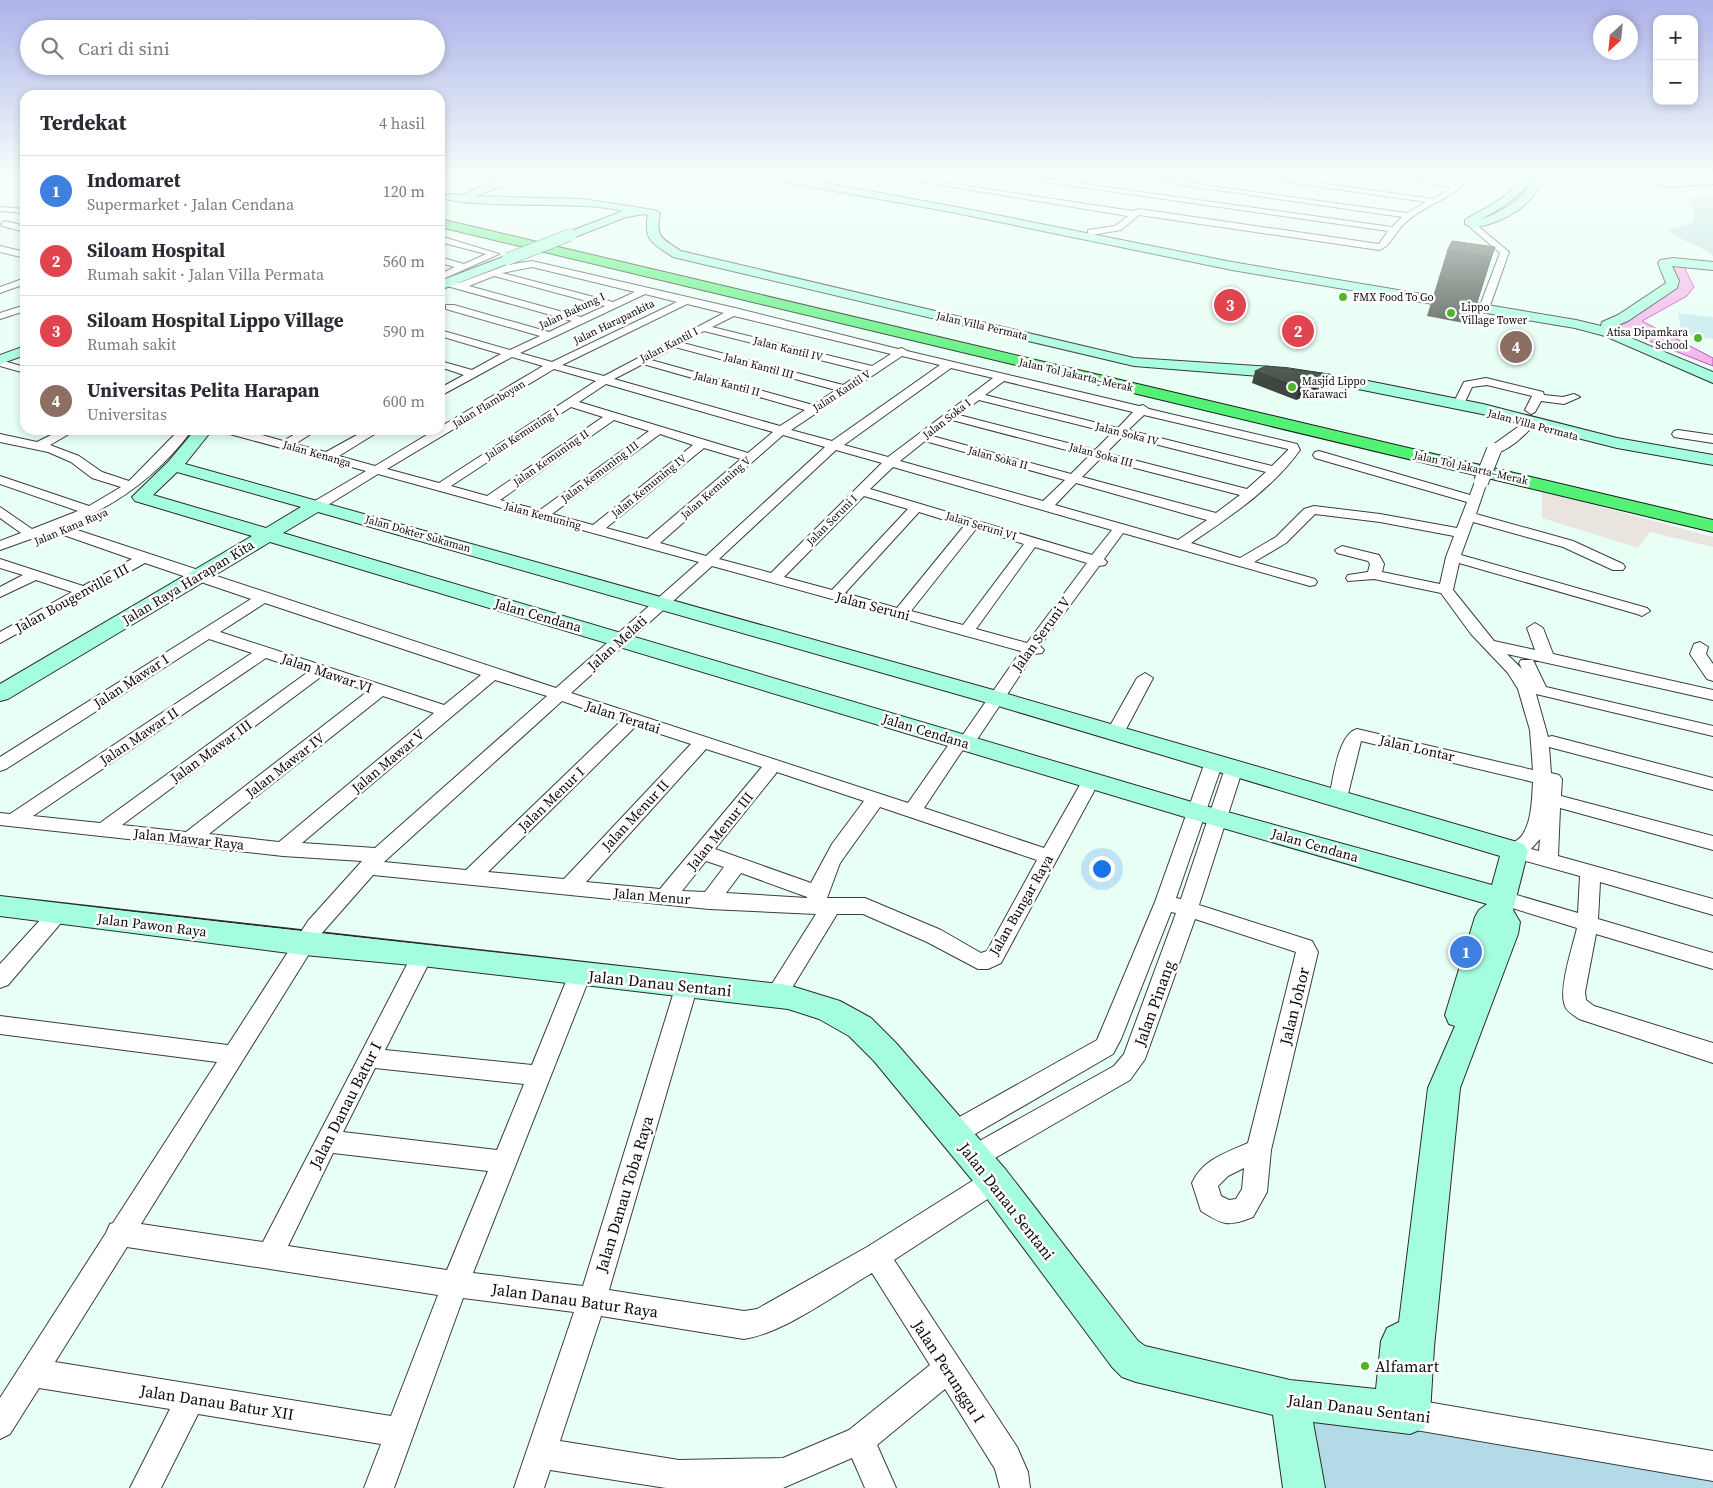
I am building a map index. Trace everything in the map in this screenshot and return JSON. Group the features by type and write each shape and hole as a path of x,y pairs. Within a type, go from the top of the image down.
{"highway":[{"name":"Jalan Tol Jakarta–Merak","path":"522,243 1713,526"},
{"name":"Jalan Tol Jakarta–Merak","path":"558,243 1713,513"}],"street":[{"path":"446,282 465,267 495,254 456,243"},
{"path":"446,282 548,243"},
{"name":"Jalan Villa Permata","path":"662,243 677,254 1134,362 1286,373 1354,384 1531,418 1614,446 1713,462"},
{"path":"1123,243 1267,272 1520,313 1594,328 1713,378"},
{"path":"1160,243 1185,250 1576,317 1606,325 1713,368"},
{"path":"1349,243 1374,247 1383,246 1384,243"},
{"path":"1486,302 1505,252 1495,243"},
{"path":"0,249 20,254"},
{"path":"1185,250 1202,257 1262,268 1267,272"},
{"path":"0,255 11,252"},
{"path":"445,261 465,267"},
{"path":"1606,325 1624,318 1672,285 1672,281 1663,265 1668,262 1713,266"},
{"name":"Jalan Bakung I","path":"446,282 510,267 532,264 1290,444 1294,450 1277,471"},
{"path":"490,273 614,305"},
{"path":"0,278 20,281"},
{"path":"0,290 20,282"},
{"path":"446,282 482,294 582,320"},
{"name":"Jalan Bakung I","path":"445,390 509,354 646,290"},
{"path":"445,309 482,294"},
{"name":"Jalan Harapankita","path":"551,366 688,300"},
{"path":"1486,302 1520,313"},
{"path":"0,316 20,307"},
{"path":"450,307 549,335"},
{"name":"Jalan Kantil I","path":"605,380 639,360 735,311"},
{"name":"Jalan Kantil IV","path":"702,328 874,370"},
{"path":"445,335 1310,582"},
{"name":"Jalan Kantil III","path":"671,344 846,389"},
{"name":"Jalan Kantil V","path":"782,431 902,351"},
{"path":"0,362 20,352"},
{"name":"Jalan Kantil II","path":"639,360 816,408"},
{"path":"0,362 20,369"},
{"name":"Jalan Melati","path":"0,1424 119,1233 235,1055 315,927 373,861 560,696 620,639 710,560 834,446 951,363"},
{"path":"445,366 473,374"},
{"name":"Jalan Flamboyan","path":"445,430 551,366"},
{"path":"0,376 20,372"},
{"name":"Jalan Soka I","path":"890,462 1003,376"},
{"name":"Jalan Kemuning I","path":"440,488 605,380"},
{"path":"1446,590 1453,557 1461,533 1494,450 1513,438 1531,418 1539,394 1484,381 1480,384 1468,384 1459,405"},
{"name":"Jalan Soka IV","path":"976,396 1277,471"},
{"path":"1538,398 1564,401 1574,397"},
{"path":"570,403 750,458"},
{"path":"1045,507 1142,409"},
{"name":"Jalan Kemuning II","path":"489,501 612,416"},
{"name":"Jalan Soka III","path":"950,416 1251,494"},
{"name":"Jalan Kemuning III","path":"542,516 658,430"},
{"name":"Jalan Kemuning V","path":"650,544 782,431"},
{"path":"1678,434 1713,439"},
{"path":"39,446 60,435"},
{"path":"136,491 151,468 181,435"},
{"path":"0,546 136,491 174,466 200,435"},
{"name":"Jalan Kenanga","path":"248,435 330,456 376,472"},
{"path":"284,445 302,435"},
{"path":"330,456 366,435"},
{"name":"Jalan Flamboyan","path":"376,472 437,435"},
{"name":"Jalan Soka II","path":"923,437 1217,518"},
{"path":"0,438 39,446 75,459 108,480 136,491"},
{"name":"Jalan Kemuning IV","path":"595,530 703,443"},
{"path":"1319,455 1474,500"},
{"name":"Jalan Seruni I","path":"775,578 890,462"},
{"name":"Jalan Dokter Sukaman","path":"174,466 661,603"},
{"path":"1179,545 1251,494 1277,471"},
{"name":"Jalan Kemuning","path":"376,472 710,560"},
{"name":"Jalan Raya Harapan Kita","path":"0,694 376,472"},
{"path":"2,482 87,510"},
{"name":"Jalan Seruni VI","path":"862,490 1098,562"},
{"name":"Jalan Kana Raya","path":"0,556 63,530 136,491"},
{"name":"Jalan Cendana","path":"136,491 268,535 1208,815 1501,905 1588,924 1713,961"},
{"path":"835,595 917,507"},
{"path":"1243,562 1282,540 1309,512 1314,510 1380,518 1461,533"},
{"path":"0,512 30,534"},
{"path":"1468,516 1568,544 1618,567"},
{"path":"901,613 973,524"},
{"name":"Jalan Seruni V","path":"913,810 999,699 1122,529"},
{"name":"Jalan Teratai","path":"63,530 492,674 877,798 1049,857"},
{"path":"967,631 1032,542"},
{"path":"1342,550 1374,558 1377,564 1374,575"},
{"path":"1453,557 1642,611"},
{"name":"Jalan Bougenville III","path":"0,638 144,558"},
{"name":"Jalan Seruni","path":"710,560 1033,650"},
{"path":"0,563 84,591"},
{"path":"0,593 35,574"},
{"path":"1353,578 1374,575 1446,590 1465,617 1517,674 1524,686 1541,742 1543,778 1532,837 1515,851 1501,905 1506,922 1504,934 1470,1026 1444,1088 1427,1173 1415,1347 1402,1412"},
{"name":"Jalan Mawar I","path":"0,765 263,598"},
{"path":"661,603 999,699 1515,851 1713,907"},
{"path":"1536,628 1546,658"},
{"name":"Jalan Mawar VI","path":"207,633 447,712"},
{"path":"1489,645 1713,696"},
{"path":"1700,647 1698,654 1713,676"},
{"name":"Jalan Mawar II","path":"7,820 264,652"},
{"path":"1527,663 1539,690 1552,742 1553,800 1548,859"},
{"name":"Jalan Mawar III","path":"104,830 320,671"},
{"name":"Jalan Mawar V","path":"283,849 492,674"},
{"path":"1115,733 1145,678"},
{"path":"1539,690 1713,731"},
{"name":"Jalan Mawar IV","path":"190,839 379,691"},
{"name":"Jalan Menur I","path":"470,878 632,720"},
{"name":"Jalan Lontar","path":"1338,798 1352,740 1357,735 1543,778"},
{"name":"Jalan Menur II","path":"568,888 702,742"},
{"path":"1552,742 1713,784"},
{"name":"Jalan Menur III","path":"665,897 774,764"},
{"name":"Jalan Pinang","path":"974,1157 1122,1073 1134,1059 1188,910 1203,862 1208,815 1224,765"},
{"name":"Jalan Bungar Raya","path":"821,901 865,906 934,936 978,961 988,962 994,957 1091,780"},
{"path":"776,995 821,901 842,844 877,798"},
{"path":"1553,800 1713,843"},
{"name":"Jalan Pinang","path":"974,1157 1105,1047 1110,1039 1165,902 1182,855 1208,815"},
{"name":"Jalan Mawar Raya","path":"7,820 283,849 373,861"},
{"path":"702,852 736,864 821,901"},
{"path":"1182,855 1203,862"},
{"name":"Jalan Menur","path":"373,861 470,878 709,901 821,901"},
{"path":"709,901 736,864"},
{"path":"1590,871 1588,924 1574,992 1575,1004 1587,1013 1713,1053"},
{"name":"Jalan Johor","path":"1165,902 1300,944 1305,947 1307,952 1259,1150"},
{"name":"Jalan Pawon Raya","path":"0,906 304,944"},
{"path":"0,979 58,912"},
{"name":"Jalan Danau Sentani","path":"304,944 422,955 776,995 830,1010 860,1027 885,1052 974,1157 1125,1354 1136,1363 1290,1400 1402,1412 1713,1466"},
{"name":"Jalan Danau Batur I","path":"270,1255 326,1141 422,955"},
{"path":"379,1488 455,1284 506,1162 580,974"},
{"name":"Jalan Danau Toba Raya","path":"529,1488 592,1301 687,985"},
{"path":"0,1025 235,1055"},
{"path":"369,1058 540,1076"},
{"path":"326,1141 506,1162"},
{"name":"Jalan Danau Batur Raya","path":"119,1233 455,1284 592,1301 744,1325 757,1324 876,1256 974,1157"},
{"name":"Jalan Perunggu I","path":"876,1256 1006,1458 1013,1472 1015,1488"},
{"path":"540,1453 678,1482 784,1473 859,1440 947,1369"},
{"name":"Jalan Danau Batur XII","path":"34,1372 399,1432"},
{"path":"145,1488 191,1398"},
{"path":"1290,1400 1304,1488"},
{"path":"859,1440 881,1488"}],"shaded area":[{"path":"1691,243 1713,243 1713,256 1708,252"},
{"path":"1677,263 1691,265 1685,269 1694,287 1687,296 1642,321 1713,358 1713,366 1609,325 1670,292 1671,266"},
{"path":"1678,313 1713,317 1713,339 1682,335"},
{"path":"1542,491 1713,537 1713,547 1650,532 1638,548 1542,518"},
{"path":"1283,1389 1713,1473 1713,1488 1299,1488"}],"building":[{"path":"1451,243 1469,243 1495,247 1491,257 1447,251"},
{"path":"1266,366 1329,374 1298,388 1255,371"}],"place":[{"name":"FMX Food To Go","path":"1343,297"},
{"name":"Siloam Hospital Lippo Village","path":"1230,305"},
{"name":"Lippo Village Tower","path":"1451,313"},
{"name":"Siloam Hospital","path":"1298,331"},
{"name":"Atisa Dipamkara School","path":"1698,338"},
{"name":"Universitas Pelita Harapan","path":"1516,347"},
{"name":"Masjid Lippo Karawaci","path":"1292,387"},
{"name":"Indomaret","path":"1466,952"},
{"name":"Alfamart","path":"1365,1366"}]}
